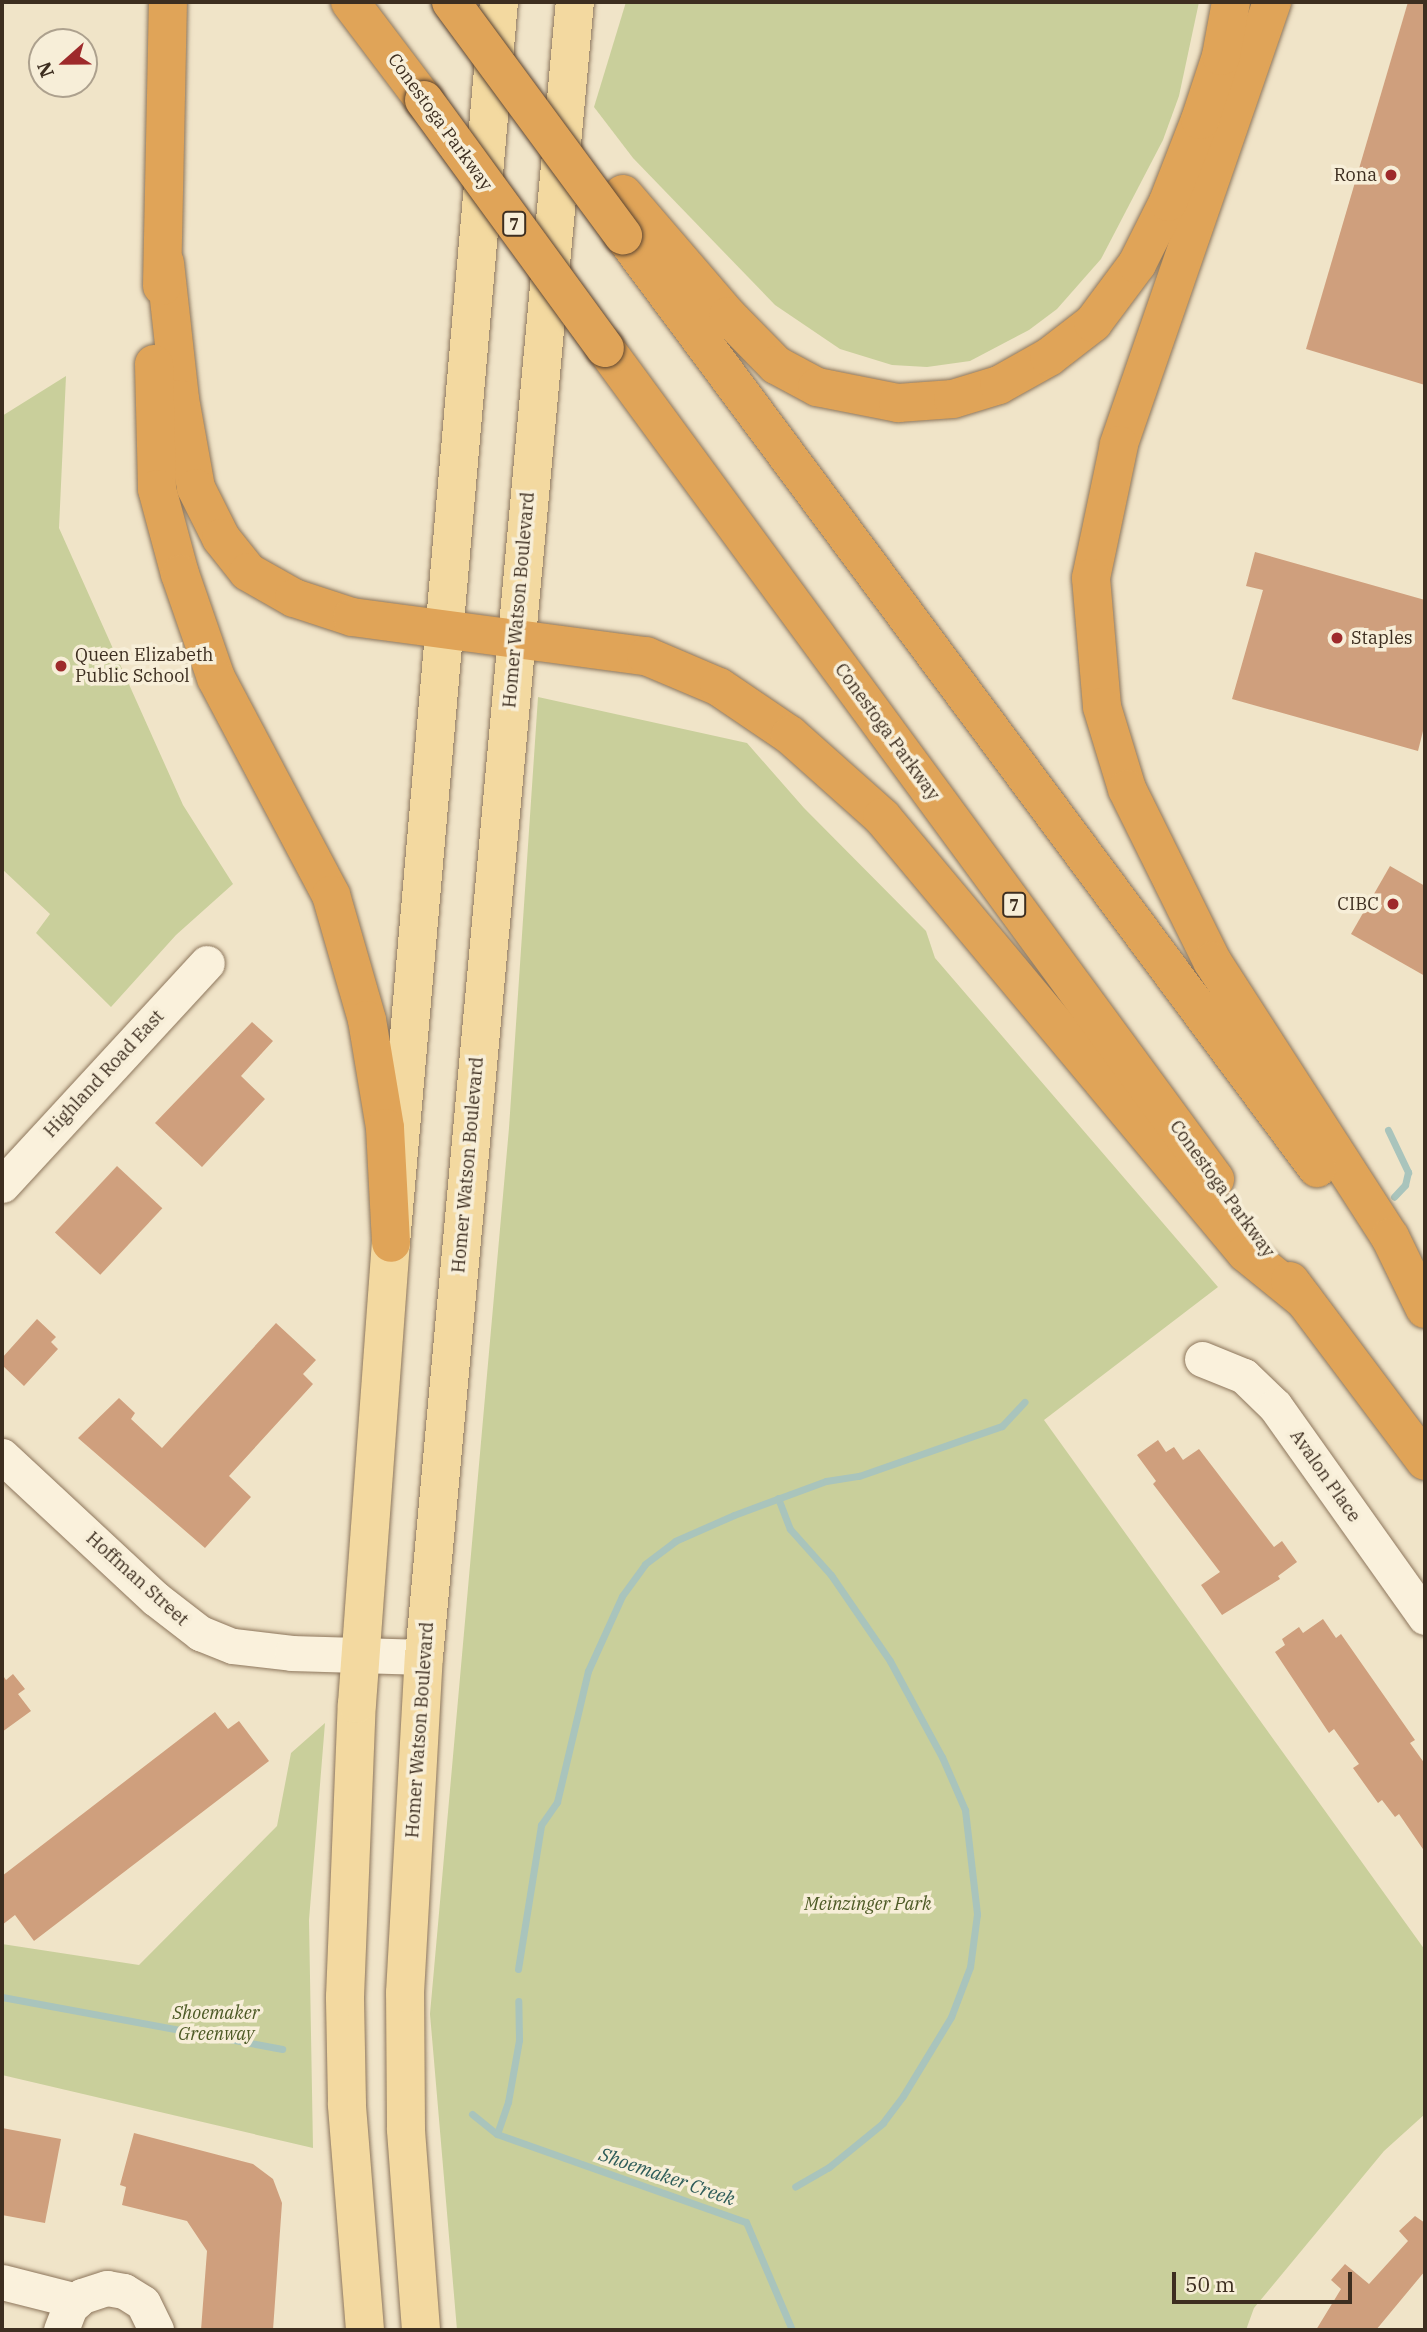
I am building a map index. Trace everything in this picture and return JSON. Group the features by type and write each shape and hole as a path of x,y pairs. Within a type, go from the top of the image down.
{"highway":[{"path":"168,2 165,263 154,347 157,489 180,573 216,678 331,895 368,1020 386,1128 391,1243"},
{"name":"Conestoga Parkway","path":"350,2 1425,1461"},
{"path":"451,2 1425,1311"},
{"path":"513,85 554,113 728,316 776,365 817,387 898,403 953,399 976,392 1049,357 1093,323 1137,264 1168,202 1200,120 1221,56 1231,2"},
{"path":"1272,2 1119,445 1091,578 1102,707 1127,789 1212,961 1390,1237 1425,1311"},
{"path":"165,263 180,399 196,488 221,538 248,572 294,598 352,617 448,626 514,657 646,656 719,687 790,735 883,817 1246,1253 1304,1300"}],"main road":[{"path":"365,2330 347,2104 345,1997 361,1656 391,1243 448,626 499,2"},
{"name":"Homer Watson Boulevard","path":"421,2330 407,2129 405,1993 424,1657 514,657 577,6"}],"street":[{"name":"Highland Road East","path":"2,1185 206,963"},
{"name":"Avalon Place","path":"1202,1359 1244,1376 1275,1406 1425,1617"},
{"name":"Hoffman Street","path":"2,1456 156,1599 200,1633 233,1646 361,1656 424,1657"},
{"path":"2,2282 69,2316 97,2290 124,2291 143,2303 156,2330"}],"green space":[{"path":"626,2 1199,2 1179,96 1163,140 1101,259 1057,309 1029,330 970,361 927,367 892,365 840,349 775,305 633,158 594,107"},
{"name":"Queen Elizabeth Public School","path":"66,376 59,528 183,805 233,884 176,935 111,1007 36,933 50,914 2,869 2,416"},
{"name":"Meinzinger Park","path":"538,697 747,743 804,808 926,931 935,958 1218,1287 1044,1420 1425,1950 1425,2114 1384,2151 1254,2308 1246,2330 457,2330 430,2014 509,1128"},
{"name":"Shoemaker Greenway","path":"325,1723 309,1920 313,2148 2,2075 2,1944 139,1965 277,1826 291,1753"}],"building":[{"name":"Rona","path":"1408,2 1425,2 1425,385 1306,349"},
{"name":"Staples","path":"1255,552 1425,600 1425,723 1418,751 1232,699 1263,590 1246,586"},
{"path":"1390,866 1425,886 1425,976 1351,934"},
{"path":"252,1022 273,1041 241,1076 265,1099 202,1167 155,1123"},
{"path":"117,1166 162,1208 100,1275 55,1233"},
{"path":"37,1319 56,1337 51,1342 58,1349 24,1386 2,1365 2,1358"},
{"path":"276,1323 316,1360 303,1374 313,1384 229,1476 251,1497 205,1548 78,1438 119,1398 135,1413 131,1419 162,1448"},
{"path":"1158,1440 1166,1452 1174,1447 1183,1460 1199,1449 1274,1547 1282,1541 1297,1562 1278,1576 1280,1579 1222,1615 1201,1585 1220,1572 1153,1484 1156,1481 1137,1455"},
{"path":"1323,1619 1336,1638 1341,1634 1415,1740 1410,1743 1425,1764 1425,1852 1399,1814 1395,1817 1382,1800 1378,1803 1353,1768 1359,1764 1334,1729 1329,1733 1275,1652 1285,1645 1282,1639 1299,1627 1303,1633"},
{"path":"2,1674 6,1680 13,1674 25,1689 18,1694 31,1711 2,1732"},
{"path":"215,1712 228,1729 239,1721 269,1761 34,1941 15,1915 2,1925 2,1876"},
{"path":"2,2128 61,2139 45,2223 2,2215"},
{"path":"134,2133 253,2164 273,2179 282,2203 273,2330 201,2330 207,2251 187,2221 122,2205 126,2187 120,2185"},
{"path":"1415,2216 1425,2223 1425,2271 1376,2330 1316,2330 1341,2289 1331,2280 1345,2264 1369,2284 1408,2241 1399,2231"}],"waterway":[{"path":"1388,1130 1408,1172 1405,1185 1394,1197"},
{"path":"518,1969 541,1825 557,1802 588,1671 622,1596 645,1564 675,1541 734,1515 826,1481 859,1476 1002,1426 1024,1402"},
{"path":"778,1498 790,1529 831,1575 890,1661 942,1757 965,1810 977,1914 970,1967 951,2017 903,2096 883,2123 829,2167 795,2187"},
{"name":"Shoemaker Creek","path":"2,1997 282,2049"},
{"path":"497,2134 508,2102 519,2040 518,2001"},
{"name":"Shoemaker Creek","path":"472,2114 497,2134 746,2222 792,2330"}],"place":[{"name":"Rona","path":"1391,175"},
{"name":"Staples","path":"1337,638"},
{"name":"Queen Elizabeth Public School","path":"61,666"},
{"name":"CIBC","path":"1393,904"}]}
